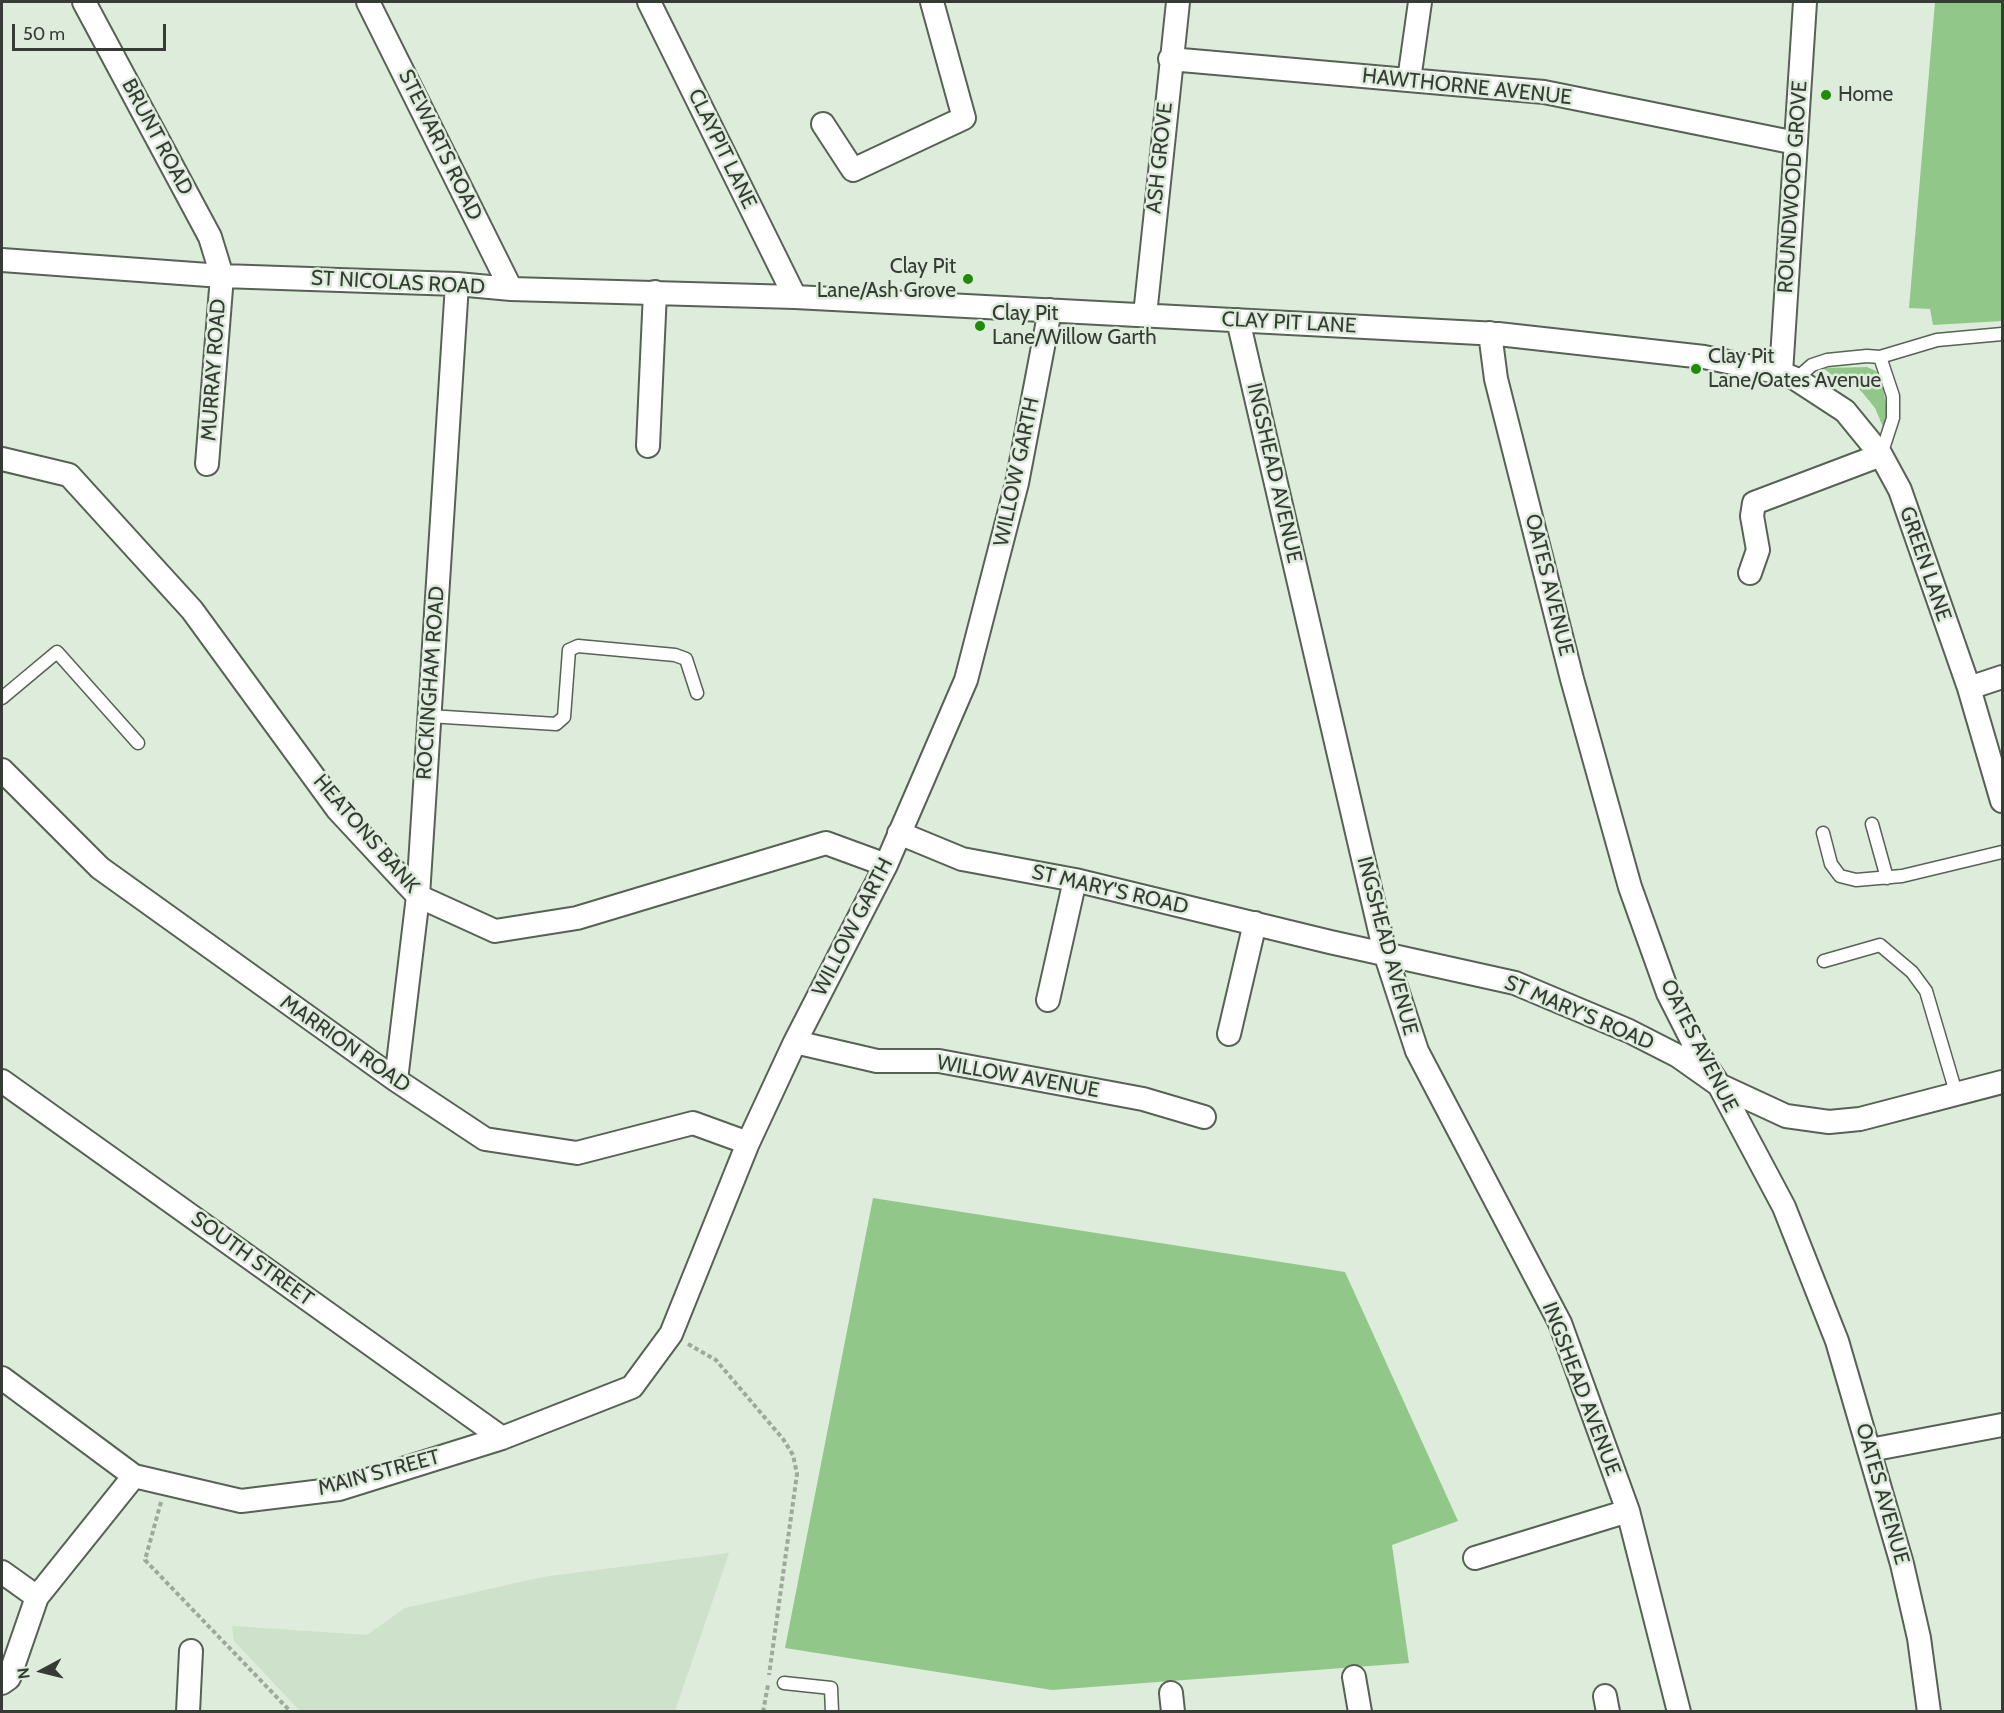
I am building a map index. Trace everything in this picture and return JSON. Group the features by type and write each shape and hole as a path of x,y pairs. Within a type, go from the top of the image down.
{"street":[{"name":"BRUNT ROAD","path":"84,2 210,237 222,276"},
{"name":"STEWARTS ROAD","path":"368,2 511,289"},
{"name":"CLAYPIT LANE","path":"649,2 795,297"},
{"path":"823,124 853,170 964,118 932,2"},
{"name":"ASH GROVE","path":"1145,315 1170,59 1178,2"},
{"path":"1409,80 1420,2"},
{"name":"ROUNDWOOD GROVE","path":"1788,376 1796,143 1805,2"},
{"name":"HAWTHORNE AVENUE","path":"1170,59 1544,92 1796,143"},
{"name":"ST NICOLAS ROAD","path":"2,260 222,276 457,284 511,289 795,297"},
{"name":"MURRAY ROAD","path":"207,464 222,276"},
{"name":"ROCKINGHAM ROAD","path":"396,1080 418,896 457,284"},
{"path":"648,446 656,292"},
{"name":"CLAY PIT LANE","path":"795,297 1490,333 1704,357 1788,376"},
{"name":"WILLOW GARTH","path":"502,1438 632,1387 671,1334 748,1143 795,1042 886,865 966,680 1017,483 1050,310"},
{"name":"INGSHEAD AVENUE","path":"1238,320 1385,953 1417,1051 1560,1323 1628,1511 1678,1712"},
{"name":"OATES AVENUE","path":"1490,333 1496,379 1572,679 1630,887 1668,993 1701,1058 1719,1085 1784,1207 1837,1341 1870,1450 1919,1638 1929,1712"},
{"name":"GREEN LANE","path":"1788,376 1845,411 1881,454 1900,490 1969,688 2002,801"},
{"path":"1750,573 1758,550 1752,516 1754,503 1881,454"},
{"name":"HEATONS BANK","path":"2,459 69,475 192,610 338,810 418,896 495,931 578,918 826,843 886,865"},
{"path":"1969,688 2002,677"},
{"name":"MARRION ROAD","path":"2,770 100,868 396,1080 485,1140 577,1153 693,1124 748,1143"},
{"name":"ST MARY'S ROAD","path":"899,833 962,859 1075,880 1330,942 1515,983 1629,1031 1678,1056 1719,1085 1786,1116 1829,1122 1860,1119 2002,1083"},
{"path":"1048,1000 1075,880"},
{"path":"1228,1034 1254,923"},
{"name":"WILLOW AVENUE","path":"795,1042 876,1061 939,1061 1143,1099 1204,1117"},
{"name":"SOUTH STREET","path":"2,1081 502,1438"},
{"name":"MAIN STREET","path":"2,1378 134,1476 241,1501 339,1489 502,1438"},
{"path":"1870,1450 2002,1425"},
{"path":"2,1683 9,1678 37,1597 134,1476"},
{"path":"1475,1558 1628,1511"},
{"path":"2,1572 37,1597"},
{"path":"188,1712 191,1651"},
{"path":"1354,1677 1360,1712"}],"lane":[{"path":"1788,376 1827,360 1880,357 1937,340 2002,334"},
{"path":"1880,357 1893,396 1893,418 1881,454"},
{"path":"429,716 556,724 564,717 569,650 578,646 675,655 686,659 697,693"},
{"path":"2,698 57,652 138,743"},
{"path":"1872,824 1887,878"},
{"path":"1823,833 1831,864 1840,876 1856,880 1887,878 2002,852"},
{"path":"1824,962 1880,945 1912,972 1926,991 1957,1096"},
{"path":"784,1683 831,1688 832,1712"}],"path":[{"path":"671,1334 716,1360 783,1439 793,1455 797,1474 763,1712"},
{"path":"166,1484 146,1560 291,1712"},
{"path":"768,1681 784,1683"}],"shaded area":[{"path":"729,1553 675,1711 300,1711 234,1641 232,1626 367,1635 405,1608 543,1577"}],"green space":[{"path":"1935,2 2002,2 2002,321 1933,325 1930,309 1909,308"},
{"path":"1867,367 1876,371 1881,378 1889,420 1884,429 1875,408 1862,392 1848,380 1832,375 1823,368"},
{"path":"873,1198 1345,1272 1458,1521 1392,1545 1409,1663 1052,1690 785,1648"}],"place":[{"name":"Home","path":"1826,95"},
{"name":"Clay Pit Lane/Ash Grove","path":"968,279"},
{"name":"Clay Pit Lane/Willow Garth","path":"980,326"},
{"name":"Clay Pit Lane/Oates Avenue","path":"1696,369"}]}
